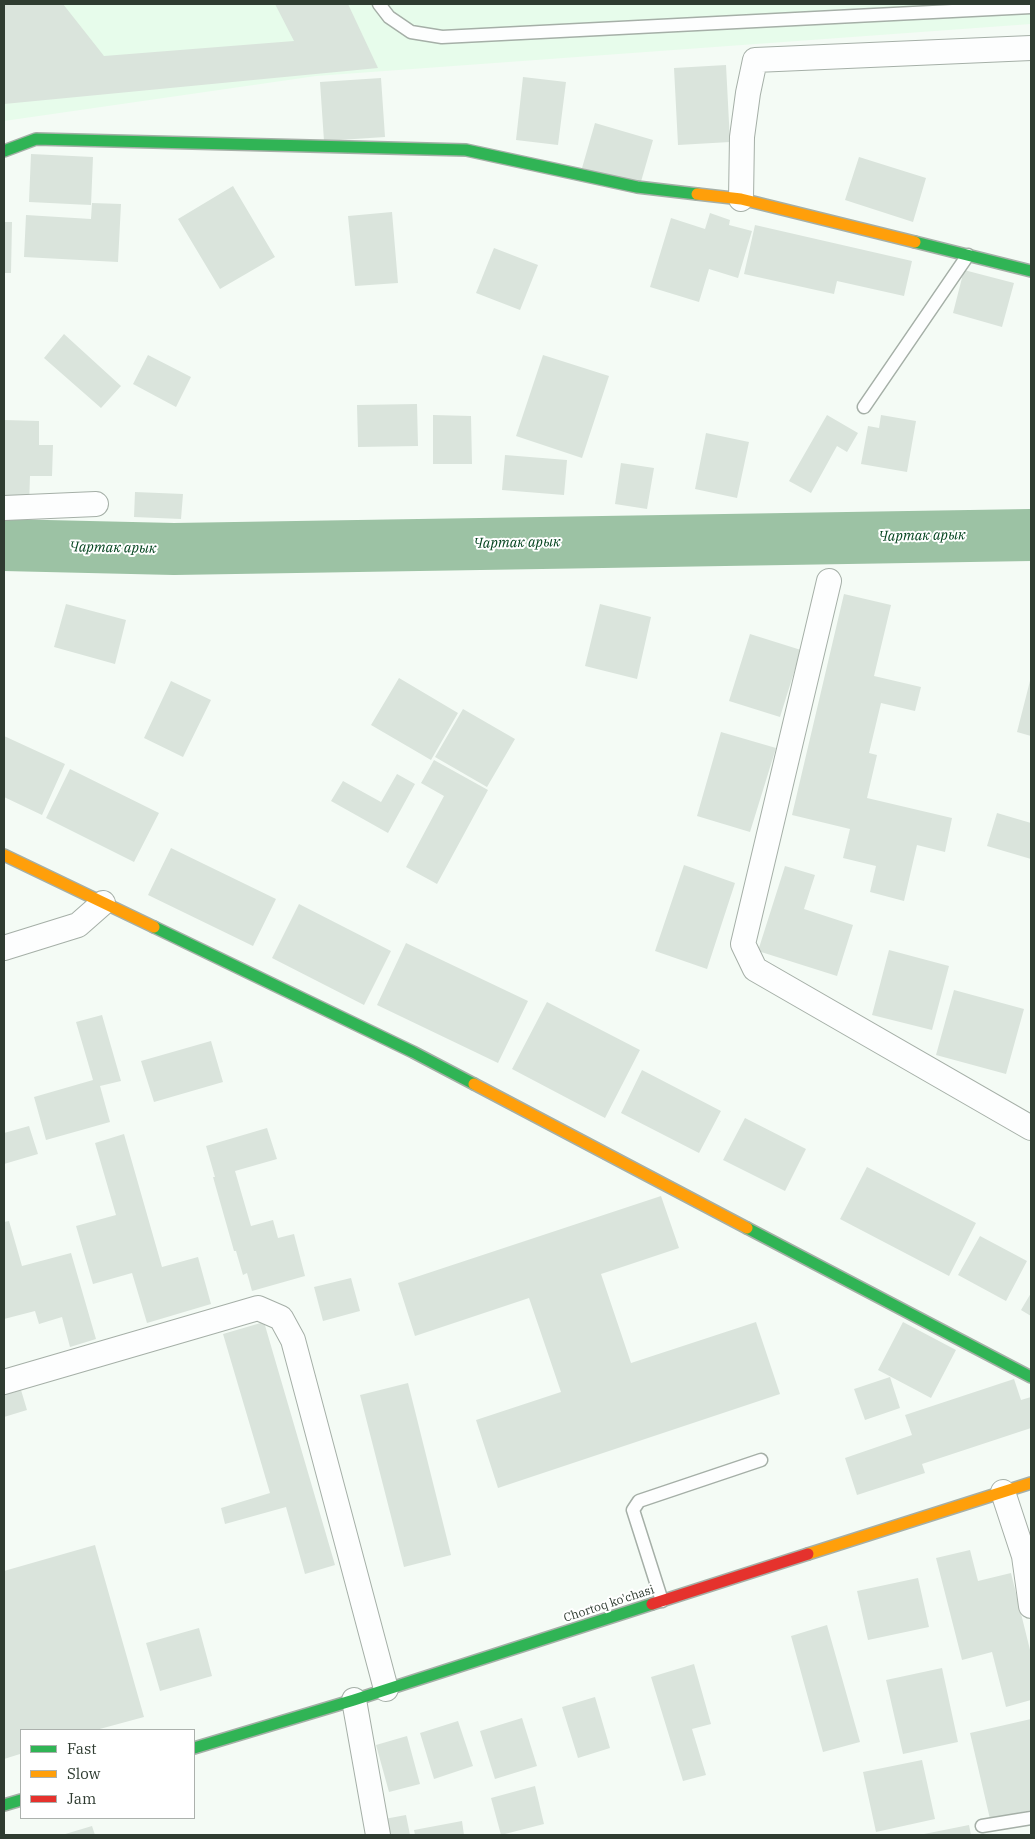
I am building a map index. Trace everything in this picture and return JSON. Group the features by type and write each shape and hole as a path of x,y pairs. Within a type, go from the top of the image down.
{"street":[{"path":"741,199 742,137 755,60 1031,48"},
{"path":"4,151 36,139 466,150 637,187 741,199 1031,271"},
{"path":"4,508 96,504"},
{"path":"829,581 743,944 755,969 1031,1128"},
{"path":"4,855 413,1052 1031,1377"},
{"path":"4,948 78,925 103,903"},
{"path":"4,1382 258,1308 281,1318 293,1340 386,1690"},
{"name":"Chortoq ko'chasi","path":"195,1748 386,1690 1031,1483"},
{"path":"1003,1492 1024,1556 1031,1606"},
{"path":"354,1700 378,1835"},
{"path":"4,1805 20,1800"}],"lane":[{"path":"379,4 389,17 411,32 442,36 1031,7"},
{"path":"864,407 968,255"},
{"path":"662,1601 633,1510 638,1500 761,1460"},
{"path":"982,1826 1031,1818"}],"shaded area":[{"path":"4,4 1031,4 1031,24 316,76 4,121"}],"building":[{"path":"4,4 63,4 104,56 294,41 275,4 348,4 378,68 4,104"},
{"path":"726,65 730,142 678,145 674,68"},
{"path":"523,77 566,82 558,145 516,140"},
{"path":"381,78 385,137 324,141 320,82"},
{"path":"595,123 653,140 640,185 582,168"},
{"path":"31,154 93,157 91,205 29,202"},
{"path":"859,157 926,178 913,222 845,200"},
{"path":"233,186 275,257 220,289 178,219"},
{"path":"92,203 121,204 118,262 24,257 26,215 91,219"},
{"path":"392,212 398,283 355,286 348,216"},
{"path":"710,213 730,220 729,225 752,231 738,278 709,269 699,302 650,287 671,218 705,229"},
{"path":"4,222 12,222 11,273 4,273"},
{"path":"755,225 912,261 904,296 837,281 834,294 744,274"},
{"path":"494,248 538,265 520,310 476,293"},
{"path":"964,270 1014,283 1002,327 953,313"},
{"path":"64,334 121,386 101,408 44,358"},
{"path":"148,355 191,377 176,407 133,384"},
{"path":"543,355 609,376 582,458 516,436"},
{"path":"417,404 418,446 358,447 357,405"},
{"path":"433,415 471,416 472,464 433,464"},
{"path":"827,415 858,433 847,452 837,446 811,493 789,481"},
{"path":"881,415 916,421 907,472 861,464 868,426 879,428"},
{"path":"4,420 39,421 39,445 53,445 52,476 30,476 29,506 4,505"},
{"path":"706,433 749,442 737,498 695,489"},
{"path":"505,455 567,460 564,495 502,490"},
{"path":"621,463 654,468 647,509 615,504"},
{"path":"135,492 183,494 181,519 134,517"},
{"path":"844,594 891,605 874,676 921,687 915,711 881,703 869,753 877,755 867,798 952,818 945,852 917,845 904,901 870,892 876,866 843,858 850,829 792,815"},
{"path":"66,604 126,620 115,664 54,647"},
{"path":"600,604 651,617 637,679 585,666"},
{"path":"750,634 801,650 780,717 729,701"},
{"path":"1031,677 1031,736 1017,732"},
{"path":"399,678 458,713 431,760 371,725"},
{"path":"171,681 211,700 183,757 144,738"},
{"path":"463,709 515,739 487,787 435,757"},
{"path":"721,732 776,748 750,832 697,816"},
{"path":"4,736 65,764 42,815 4,797"},
{"path":"434,760 488,790 437,884 406,867 444,796 421,783"},
{"path":"70,769 159,813 134,862 46,818"},
{"path":"397,774 415,784 388,833 331,801 343,781 381,802"},
{"path":"997,813 1031,823 1031,859 987,846"},
{"path":"171,848 276,899 253,946 148,895"},
{"path":"684,865 735,883 707,969 655,951"},
{"path":"785,866 815,875 804,909 853,925 837,976 758,951"},
{"path":"299,904 391,951 364,1005 272,958"},
{"path":"406,943 528,1001 498,1063 377,1005"},
{"path":"889,950 949,966 932,1030 872,1015"},
{"path":"954,990 1024,1009 1006,1074 936,1055"},
{"path":"547,1002 640,1050 605,1118 512,1069"},
{"path":"102,1015 121,1081 100,1086 110,1122 46,1140 34,1097 93,1080 76,1022"},
{"path":"211,1041 223,1082 154,1102 141,1061"},
{"path":"642,1070 721,1111 699,1153 621,1113"},
{"path":"745,1118 806,1149 785,1191 723,1160"},
{"path":"29,1126 38,1154 4,1164 4,1133"},
{"path":"267,1128 277,1159 235,1171 251,1226 273,1220 278,1238 294,1234 305,1276 252,1291 247,1273 243,1275 236,1251 234,1251 206,1146"},
{"path":"124,1134 162,1267 198,1257 211,1304 147,1323 132,1273 93,1284 76,1226 116,1215 95,1143"},
{"path":"867,1167 976,1223 949,1276 840,1219"},
{"path":"661,1196 679,1248 601,1274 631,1363 756,1322 780,1394 498,1488 476,1420 561,1392 529,1298 415,1336 398,1283"},
{"path":"9,1221 22,1266 71,1253 96,1339 70,1347 62,1317 39,1324 35,1311 4,1319 4,1222"},
{"path":"980,1236 1027,1261 1006,1301 958,1275"},
{"path":"351,1278 360,1311 323,1321 314,1287"},
{"path":"1031,1293 1031,1316 1021,1310"},
{"path":"264,1322 335,1565 305,1574 286,1507 225,1524 221,1508 270,1493 223,1334"},
{"path":"903,1322 956,1350 931,1398 878,1370"},
{"path":"890,1377 900,1408 865,1420 854,1389"},
{"path":"1014,1379 1021,1400 1031,1397 1031,1428 922,1464 925,1473 857,1495 845,1458 912,1435 905,1415"},
{"path":"408,1383 451,1555 404,1567 360,1395"},
{"path":"21,1390 27,1410 4,1417 4,1395"},
{"path":"95,1545 144,1717 100,1729 20,1729 20,1754 4,1759 4,1571"},
{"path":"970,1550 978,1581 1011,1573 1031,1654 1031,1700 1006,1707 992,1652 962,1660 936,1558"},
{"path":"918,1578 929,1627 868,1640 857,1591"},
{"path":"827,1625 860,1742 823,1752 791,1636"},
{"path":"199,1628 212,1676 160,1691 146,1643"},
{"path":"694,1664 711,1724 692,1729 706,1775 683,1781 651,1677"},
{"path":"942,1668 958,1742 903,1754 886,1680"},
{"path":"595,1697 610,1748 578,1758 562,1707"},
{"path":"522,1718 537,1766 495,1779 480,1731"},
{"path":"1031,1719 1031,1810 990,1819 970,1733"},
{"path":"458,1721 473,1766 434,1779 420,1733"},
{"path":"407,1736 420,1784 389,1792 376,1745"},
{"path":"922,1760 935,1819 876,1832 863,1772"},
{"path":"535,1786 544,1824 501,1835 491,1798"},
{"path":"406,1815 410,1835 382,1835 379,1820"},
{"path":"462,1821 464,1835 415,1835 414,1830"},
{"path":"969,1825 971,1835 924,1835 924,1834"},
{"path":"92,1826 95,1835 62,1835"}],"waterway":[{"name":"Чартак арык","path":"4,545 174,549 1031,535"}],"traffic: fast":[{"path":"4,151 36,139 466,150 637,187 697,194"},
{"path":"915,242 1031,271"},
{"path":"154,927 413,1052 474,1084"},
{"path":"747,1228 1031,1377"},
{"path":"195,1748 354,1700 652,1604"},
{"path":"4,1805 20,1800"}],"traffic: slow":[{"path":"697,194 741,199 915,242"},
{"path":"4,855 154,927"},
{"path":"474,1084 747,1228"},
{"path":"808,1554 1031,1483"}],"traffic: jam":[{"path":"652,1604 808,1554"}]}
